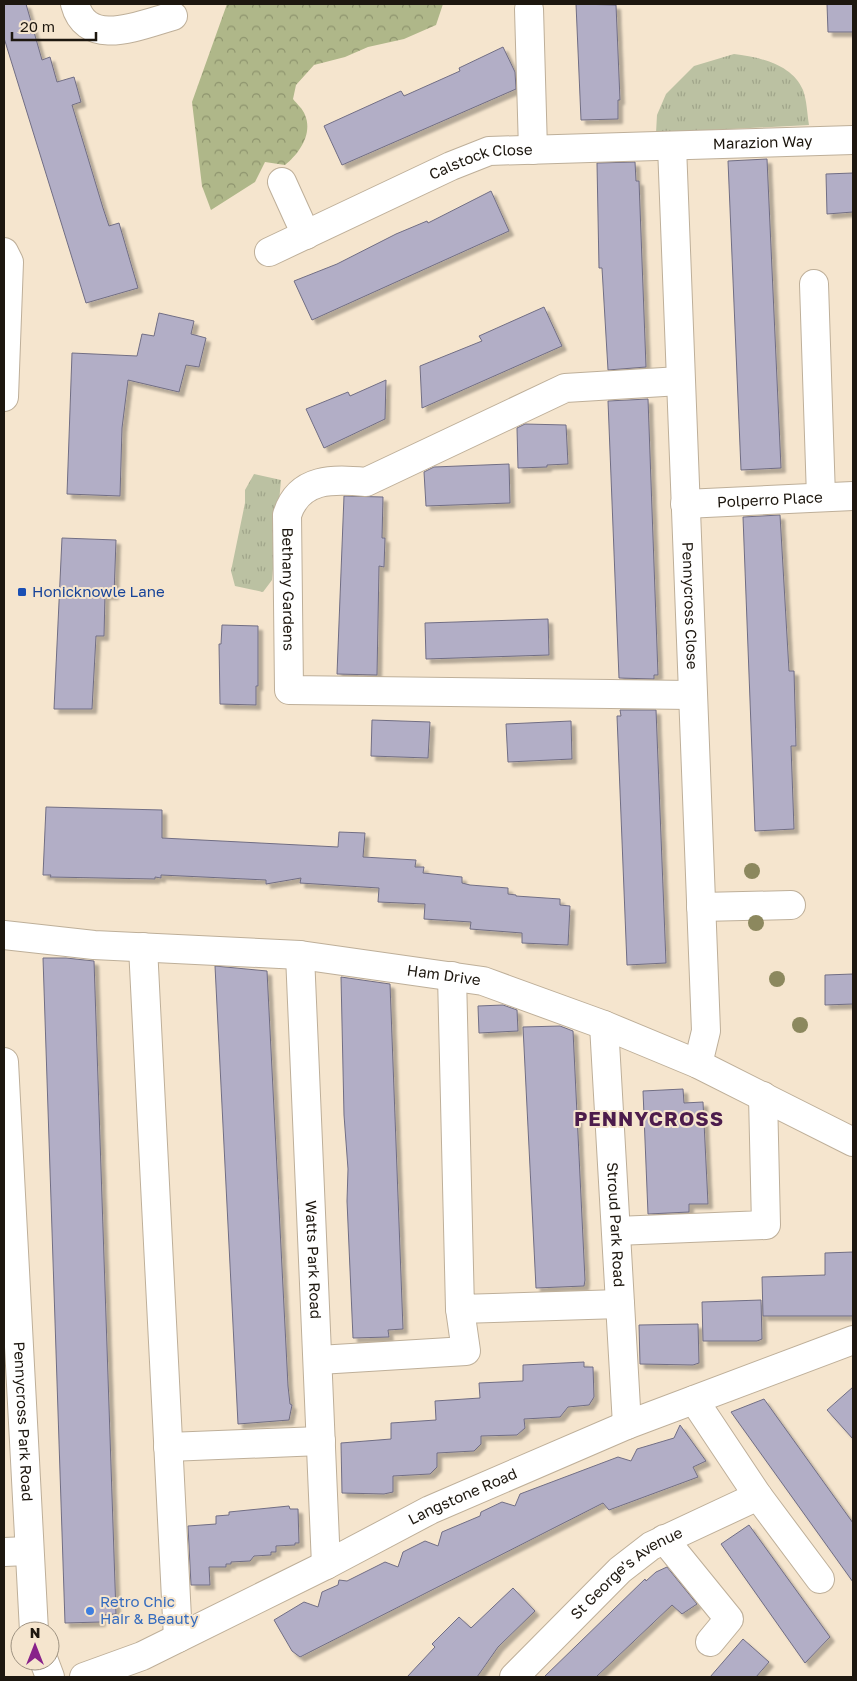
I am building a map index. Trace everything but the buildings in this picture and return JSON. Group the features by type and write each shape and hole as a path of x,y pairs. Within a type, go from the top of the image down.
{"street":[{"path":"75,4 77,12 90,27 110,32 172,16"},
{"path":"529,9 533,150"},
{"name":"Marazion Way","path":"672,146 853,140"},
{"name":"Calstock Close","path":"269,252 451,166 489,152 672,146"},
{"name":"Pennycross Close","path":"672,146 706,1031 698,1064"},
{"path":"282,182 306,235"},
{"path":"4,252 9,262 4,397"},
{"path":"814,284 821,497"},
{"name":"Bethany Gardens","path":"680,381 565,388 366,482 337,480 324,482 312,484 300,493 290,504 287,515 289,690 692,695"},
{"name":"Polperro Place","path":"685,504 853,496"},
{"path":"701,906 791,905"},
{"name":"Ham Drive","path":"4,935 143,947 300,955 483,981 604,1025 698,1064 853,1142"},
{"path":"143,947 178,1638"},
{"name":"Watts Park Road","path":"300,955 319,1360 326,1565"},
{"path":"319,1360 466,1351 460,1309 452,976"},
{"name":"Stroud Park Road","path":"604,1025 627,1425"},
{"name":"Pennycross Park Road","path":"4,1062 16,1552 32,1621"},
{"path":"616,1231 766,1225 763,1096"},
{"path":"460,1309 620,1304"},
{"name":"Langstone Road","path":"84,1677 142,1656 326,1565 430,1510 627,1425 853,1340"},
{"path":"694,1400 758,1496 820,1579"},
{"path":"168,1447 321,1441"},
{"name":"St George's Avenue","path":"514,1677 620,1570 651,1546 758,1496"},
{"path":"664,1539 729,1618 710,1642"}],"green space":[{"path":"227,4 443,4 436,25 404,39 368,47 345,57 314,65 296,85 293,99 303,111 307,122 306,136 300,149 285,165 265,162 255,182 211,210 202,186 192,102"},
{"path":"734,54 774,63 791,74 803,90 809,125 656,133 657,115 666,94 694,66"},
{"path":"254,474 281,480 272,580 263,592 235,586 231,571 245,503 245,490"}],"place":[{"name":"Honicknowle Lane","path":"22,592"},
{"name":"Retro Chic Hair & Beauty","path":"90,1611"}],"district":[{"name":"PENNYCROSS","path":"649,1119"}]}
